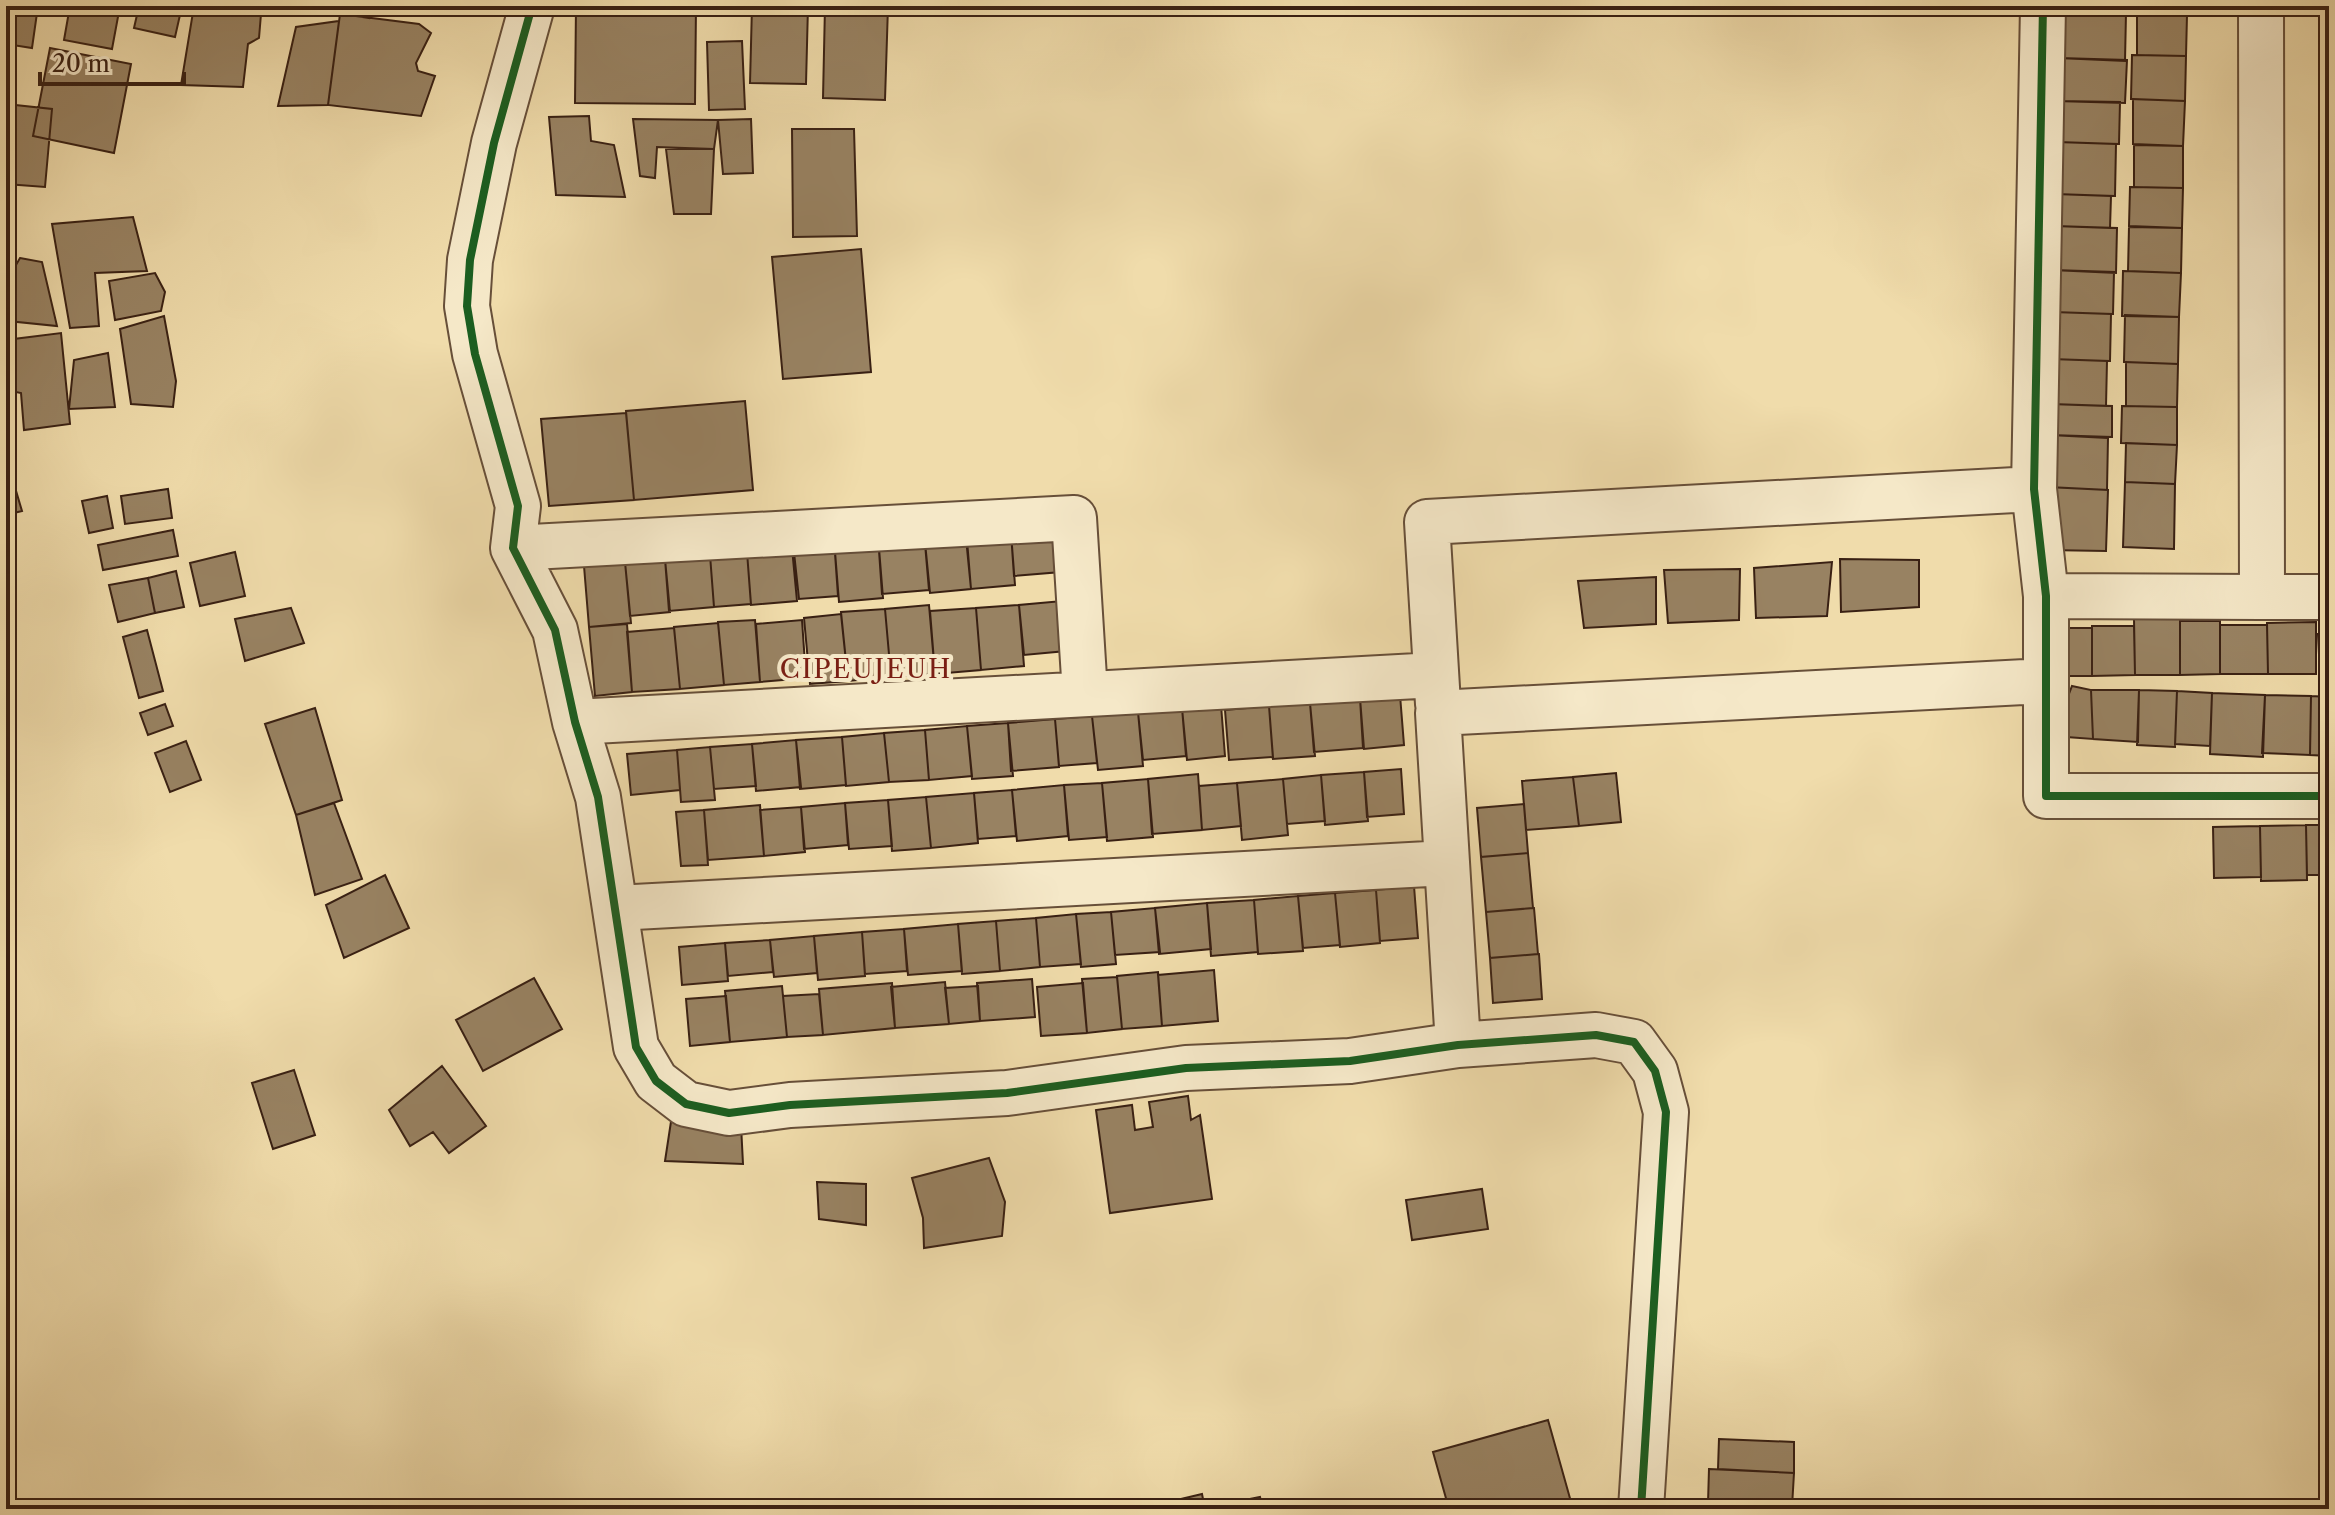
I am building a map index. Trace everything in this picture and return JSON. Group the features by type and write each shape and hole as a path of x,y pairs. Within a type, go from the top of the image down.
{"street":[{"path":"532,6 494,143 470,260 467,306 475,354 518,506 513,548 555,630 575,722 598,797 636,1047 656,1081 686,1104 729,1113 790,1105 1007,1093 1186,1068 1350,1061 1458,1045 1596,1035 1634,1042 1655,1071 1666,1112 1641,1509"},
{"path":"2043,6 2034,489 2046,596 2046,796 2329,796"},
{"path":"2261,6 2262,597"},
{"path":"1458,1045 1427,522 2034,489"},
{"path":"513,548 1074,518 1085,694"},
{"path":"2046,596 2329,597"},
{"path":"575,722 1085,694 1437,694 2045,681"},
{"path":"616,908 1447,863"}],"building":[{"path":"6,6 38,6 32,48 6,44"},
{"path":"70,6 120,6 112,49 64,40"},
{"path":"139,6 182,6 175,37 134,28"},
{"path":"194,6 261,14 259,38 248,44 243,87 181,85"},
{"path":"331,6 368,6 369,18 330,12"},
{"path":"576,6 696,6 695,104 575,103"},
{"path":"752,6 808,6 806,84 750,83"},
{"path":"825,6 888,6 885,100 823,98"},
{"path":"2060,6 2122,6 2121,13 2060,10"},
{"path":"2137,6 2187,6 2187,15 2137,14"},
{"path":"2060,10 2126,13 2125,61 2059,58"},
{"path":"340,14 419,24 431,33 416,63 418,71 435,76 421,116 328,105"},
{"path":"2137,14 2187,15 2186,56 2137,55"},
{"path":"339,21 328,105 278,106 296,27"},
{"path":"742,41 745,109 709,110 707,42"},
{"path":"50,48 131,64 114,153 33,136"},
{"path":"2132,55 2186,56 2185,101 2131,99"},
{"path":"2059,58 2127,60 2125,103 2057,101"},
{"path":"2133,99 2185,101 2183,146 2133,144"},
{"path":"2057,101 2120,102 2119,144 2057,142"},
{"path":"6,104 52,109 45,187 6,184"},
{"path":"589,116 591,141 614,145 625,197 556,195 549,117"},
{"path":"633,119 718,120 714,149 657,147 655,178 640,176"},
{"path":"751,119 753,173 723,174 718,120"},
{"path":"792,129 854,129 857,236 793,237"},
{"path":"2057,142 2116,144 2115,196 2055,194"},
{"path":"2134,145 2183,146 2183,188 2134,187"},
{"path":"666,149 714,149 711,214 674,214"},
{"path":"2130,187 2183,188 2182,228 2129,226"},
{"path":"2055,194 2111,196 2110,228 2055,226"},
{"path":"133,217 147,271 95,273 99,326 70,328 52,224"},
{"path":"2055,226 2117,228 2116,273 2053,270"},
{"path":"2129,227 2182,228 2181,273 2128,271"},
{"path":"861,249 871,372 783,379 772,257"},
{"path":"20,258 42,262 57,326 8,321 9,277"},
{"path":"2053,270 2114,272 2113,314 2053,312"},
{"path":"2123,271 2181,273 2179,317 2122,316"},
{"path":"155,273 165,292 161,311 115,320 109,281"},
{"path":"2053,312 2111,314 2110,361 2051,359"},
{"path":"2125,315 2179,317 2178,364 2124,362"},
{"path":"164,316 176,381 173,407 131,404 120,329"},
{"path":"61,333 70,424 24,430 21,393 6,390 6,340"},
{"path":"108,353 115,407 69,409 74,360"},
{"path":"2051,359 2107,361 2106,406 2051,404"},
{"path":"2126,362 2178,364 2177,407 2126,406"},
{"path":"745,401 753,490 634,500 626,411"},
{"path":"2051,404 2112,406 2112,437 2050,435"},
{"path":"2122,406 2177,407 2177,445 2121,443"},
{"path":"626,413 634,500 549,506 541,419"},
{"path":"2050,435 2108,438 2107,490 2048,487"},
{"path":"2126,443 2177,445 2175,484 2125,482"},
{"path":"6,457 22,511 6,515"},
{"path":"2125,482 2175,484 2174,549 2123,547"},
{"path":"2048,487 2108,490 2106,551 2047,550"},
{"path":"168,489 172,518 125,524 121,496"},
{"path":"107,496 113,528 89,533 82,501"},
{"path":"966,528 971,589 930,593 924,532"},
{"path":"173,530 178,556 103,570 98,545"},
{"path":"1057,530 1061,572 1014,576 1011,533"},
{"path":"924,532 929,590 882,594 878,536"},
{"path":"1011,533 1015,585 971,589 966,538"},
{"path":"878,536 883,598 839,602 834,539"},
{"path":"834,539 838,596 799,599 793,543"},
{"path":"792,548 797,601 751,605 747,552"},
{"path":"235,552 245,596 200,606 190,563"},
{"path":"747,552 751,604 714,607 710,555"},
{"path":"710,555 714,607 669,611 665,559"},
{"path":"665,559 670,612 630,616 625,562"},
{"path":"1840,559 1919,560 1919,607 1841,612"},
{"path":"625,562 631,623 589,627 584,566"},
{"path":"1832,562 1827,616 1756,618 1754,568"},
{"path":"1740,569 1739,620 1668,623 1664,570"},
{"path":"176,571 184,607 155,613 148,578"},
{"path":"1656,577 1656,624 1584,628 1578,581"},
{"path":"148,578 155,613 118,622 109,585"},
{"path":"1062,601 1066,651 1024,655 1019,605"},
{"path":"929,605 935,674 891,677 885,609"},
{"path":"1019,605 1024,666 981,670 976,608"},
{"path":"291,608 304,643 245,661 235,619"},
{"path":"976,608 981,670 935,674 930,611"},
{"path":"885,609 891,677 848,681 841,612"},
{"path":"841,614 848,681 810,684 804,618"},
{"path":"2134,619 2180,619 2180,675 2135,675"},
{"path":"755,620 760,682 724,685 718,622"},
{"path":"802,620 806,678 760,682 756,624"},
{"path":"2180,621 2220,621 2220,674 2180,675"},
{"path":"2316,622 2316,674 2268,674 2267,623"},
{"path":"718,623 724,685 680,689 674,627"},
{"path":"627,624 632,692 595,696 589,627"},
{"path":"2220,625 2267,625 2268,674 2220,674"},
{"path":"2092,626 2134,626 2135,675 2092,676"},
{"path":"674,628 680,689 632,692 627,632"},
{"path":"2055,628 2092,628 2092,676 2055,676"},
{"path":"147,630 163,691 139,698 123,637"},
{"path":"2318,634 2329,634 2329,675 2320,675"},
{"path":"2072,686 2091,690 2093,739 2053,736"},
{"path":"2091,690 2139,690 2138,742 2093,739"},
{"path":"2139,690 2177,691 2175,747 2137,745"},
{"path":"2177,691 2212,693 2210,746 2175,744"},
{"path":"2212,693 2265,695 2263,757 2210,754"},
{"path":"1400,695 1404,745 1364,749 1360,698"},
{"path":"2265,695 2311,696 2310,755 2262,753"},
{"path":"2311,696 2329,697 2329,756 2310,755"},
{"path":"1360,698 1363,748 1314,752 1310,703"},
{"path":"1310,703 1315,756 1273,759 1269,706"},
{"path":"165,704 173,726 148,735 140,713"},
{"path":"1221,705 1225,756 1187,760 1182,708"},
{"path":"1269,706 1273,757 1229,760 1225,710"},
{"path":"315,708 342,800 296,815 265,724"},
{"path":"1182,708 1186,756 1143,760 1138,712"},
{"path":"1138,712 1143,766 1098,770 1092,716"},
{"path":"1092,716 1097,763 1059,766 1055,719"},
{"path":"1055,719 1059,767 1011,771 1008,723"},
{"path":"1008,723 1013,776 972,779 967,726"},
{"path":"967,726 972,776 929,780 925,730"},
{"path":"925,730 929,780 889,782 884,733"},
{"path":"884,733 889,782 846,786 842,737"},
{"path":"842,737 846,785 800,789 796,740"},
{"path":"796,740 801,787 756,791 752,744"},
{"path":"186,741 201,780 170,792 155,753"},
{"path":"752,744 756,786 714,789 710,747"},
{"path":"710,747 715,800 681,802 677,750"},
{"path":"677,750 680,790 631,795 627,754"},
{"path":"1401,769 1404,814 1367,817 1364,772"},
{"path":"1364,772 1368,821 1325,825 1321,775"},
{"path":"1616,773 1621,822 1579,826 1573,777"},
{"path":"1198,774 1202,830 1152,834 1148,779"},
{"path":"1321,775 1325,821 1287,824 1283,779"},
{"path":"1573,777 1579,826 1526,830 1522,781"},
{"path":"1148,779 1153,837 1107,841 1102,783"},
{"path":"1283,779 1288,835 1242,840 1237,783"},
{"path":"1102,783 1107,837 1069,840 1064,785"},
{"path":"1237,783 1241,826 1202,830 1199,786"},
{"path":"1064,785 1068,836 1017,841 1012,790"},
{"path":"1012,790 1016,836 978,839 974,793"},
{"path":"974,793 978,843 931,848 926,797"},
{"path":"926,797 931,848 892,851 888,800"},
{"path":"888,800 892,846 849,849 845,803"},
{"path":"334,803 362,879 315,895 296,815"},
{"path":"845,803 848,845 804,849 801,807"},
{"path":"1524,804 1528,853 1481,857 1477,808"},
{"path":"760,805 764,856 708,860 704,810"},
{"path":"801,807 805,852 764,856 760,810"},
{"path":"704,810 708,865 681,866 676,812"},
{"path":"2306,825 2307,880 2261,881 2260,826"},
{"path":"2306,825 2329,825 2329,875 2307,875"},
{"path":"2260,826 2261,877 2214,878 2213,827"},
{"path":"1528,853 1533,908 1486,912 1481,857"},
{"path":"385,875 409,928 344,958 326,905"},
{"path":"1414,886 1418,938 1380,941 1376,890"},
{"path":"1376,890 1380,943 1340,947 1335,893"},
{"path":"1335,893 1340,945 1303,948 1298,896"},
{"path":"1298,896 1303,951 1258,954 1254,900"},
{"path":"1254,900 1258,952 1211,956 1207,903"},
{"path":"1207,903 1211,949 1159,954 1155,908"},
{"path":"1155,908 1160,952 1115,955 1111,912"},
{"path":"1534,908 1538,954 1490,958 1486,912"},
{"path":"1111,912 1116,964 1081,967 1076,914"},
{"path":"1076,914 1081,964 1040,967 1036,918"},
{"path":"1036,918 1040,967 1000,971 996,921"},
{"path":"996,921 1000,971 962,974 958,924"},
{"path":"958,924 962,971 908,975 904,929"},
{"path":"904,929 907,971 865,974 862,932"},
{"path":"862,932 865,976 818,980 814,936"},
{"path":"814,936 817,973 774,977 770,940"},
{"path":"770,940 773,972 728,976 725,943"},
{"path":"725,943 728,981 682,985 679,947"},
{"path":"1539,954 1542,999 1493,1003 1490,958"},
{"path":"1214,970 1218,1021 1162,1026 1158,975"},
{"path":"1158,972 1162,1026 1122,1029 1117,976"},
{"path":"1117,977 1122,1029 1087,1033 1082,979"},
{"path":"534,978 562,1029 483,1071 456,1020"},
{"path":"1032,979 1035,1017 980,1021 977,983"},
{"path":"945,982 949,1024 895,1028 891,987"},
{"path":"892,983 895,1028 823,1035 819,989"},
{"path":"1083,983 1087,1033 1041,1036 1037,987"},
{"path":"782,986 787,1037 730,1042 725,991"},
{"path":"978,986 980,1021 949,1024 945,988"},
{"path":"819,994 823,1035 787,1037 783,996"},
{"path":"726,996 730,1042 690,1046 686,999"},
{"path":"442,1066 486,1126 449,1153 433,1132 410,1146 389,1110"},
{"path":"294,1070 315,1135 273,1149 252,1083"},
{"path":"1188,1096 1191,1120 1200,1115 1212,1199 1110,1213 1096,1110 1132,1105 1135,1130 1153,1127 1149,1102"},
{"path":"672,1115 741,1125 743,1164 665,1161"},
{"path":"989,1158 1005,1202 1002,1236 924,1248 923,1218 912,1178"},
{"path":"817,1182 866,1184 866,1225 819,1219"},
{"path":"1482,1189 1488,1229 1412,1240 1406,1200"},
{"path":"1548,1420 1573,1509 1449,1509 1433,1452"},
{"path":"1719,1439 1794,1442 1794,1473 1718,1469"},
{"path":"1709,1469 1794,1473 1792,1507 1708,1503"},
{"path":"1202,1494 1205,1509 1165,1509 1164,1503"},
{"path":"1260,1497 1263,1509 1216,1509 1215,1506"}],"cycle path":[{"path":"532,6 494,143 470,260 467,306 475,354 518,506 513,548 555,630 575,722 598,797 636,1047 656,1081 686,1104 729,1113 790,1105 1007,1093 1186,1068 1350,1061 1458,1045 1596,1035 1634,1042 1655,1071 1666,1112 1641,1509"},
{"path":"2043,6 2034,489 2046,596 2046,796 2329,796"}],"district":[{"name":"CIPEUJEUH","path":"866,669"}]}
